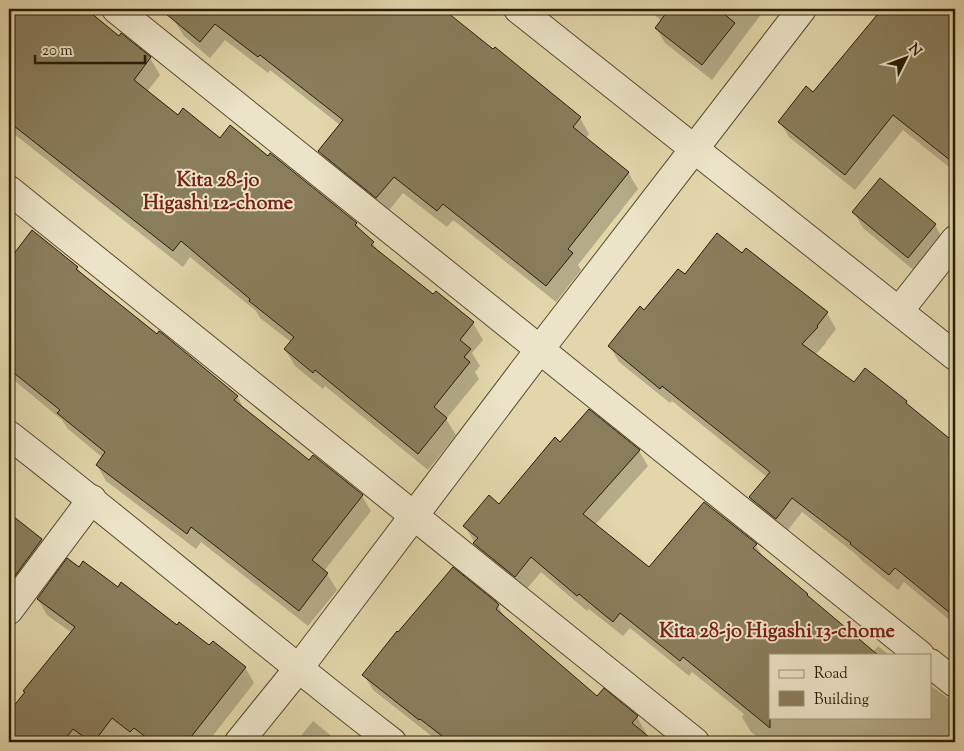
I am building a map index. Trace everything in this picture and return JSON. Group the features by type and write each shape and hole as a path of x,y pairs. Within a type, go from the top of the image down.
{"street":[{"path":"116,9 919,654"},
{"path":"518,9 955,356"},
{"path":"239,742 298,669 413,515 802,9"},
{"path":"9,190 695,742"},
{"path":"899,311 955,240"},
{"path":"9,435 92,499 298,669 392,742"},
{"path":"9,610 92,499"},
{"path":"932,665 955,683"}],"building":[{"path":"9,9 86,9 119,36 121,33 151,57 134,80 178,115 183,108 220,138 230,125 268,156 270,153 357,223 355,225 374,242 371,245 433,294 436,291 474,322 460,340 471,349 464,357 470,362 434,407 447,418 418,454 315,370 313,373 284,349 294,337 249,301 250,299 181,241 173,251 9,122"},
{"path":"160,9 443,9 493,49 495,47 581,117 573,127 629,172 568,249 573,253 546,286 443,204 437,211 394,177 376,198 318,151 343,120 260,55 258,57 215,24 200,42"},
{"path":"669,9 718,9 735,23 702,65 655,28"},
{"path":"882,9 955,9 955,164 893,115 845,175 778,122 806,86 813,92"},
{"path":"880,178 936,224 908,258 852,212"},
{"path":"32,230 78,267 76,269 157,334 159,331 163,334 238,396 234,400 309,460 313,455 363,495 312,560 328,573 299,611 191,527 187,534 96,465 105,452 57,413 60,410 9,369 9,260"},
{"path":"717,233 742,253 746,248 828,312 818,327 802,344 854,382 865,368 907,401 906,403 955,443 955,617 895,568 889,575 792,498 776,519 749,497 770,472 662,386 660,389 608,346 640,306 644,310 678,269 685,274"},
{"path":"589,409 640,450 583,514 649,567 704,502 757,544 753,548 877,654 769,654 770,728 683,657 680,661 620,613 613,622 579,594 577,596 531,557 515,577 473,543 478,538 463,526 489,495 499,504 555,437 560,442"},
{"path":"9,513 42,539 12,580 9,578"},
{"path":"67,558 79,567 83,561 118,587 121,582 177,625 179,622 209,645 213,641 246,667 187,742 152,742 134,728 130,732 112,718 94,742 91,742 73,729 63,742 9,742 9,712 25,692 23,691 75,627 37,599"},
{"path":"453,567 495,601 499,605 496,609 597,696 604,688 638,716 632,723 655,742 450,742 362,675 397,631"}],"district":[{"name":"Kita 28-jo Higashi 12-chome","path":"218,190"},
{"name":"Kita 28-jo Higashi 13-chome","path":"777,630"}]}
